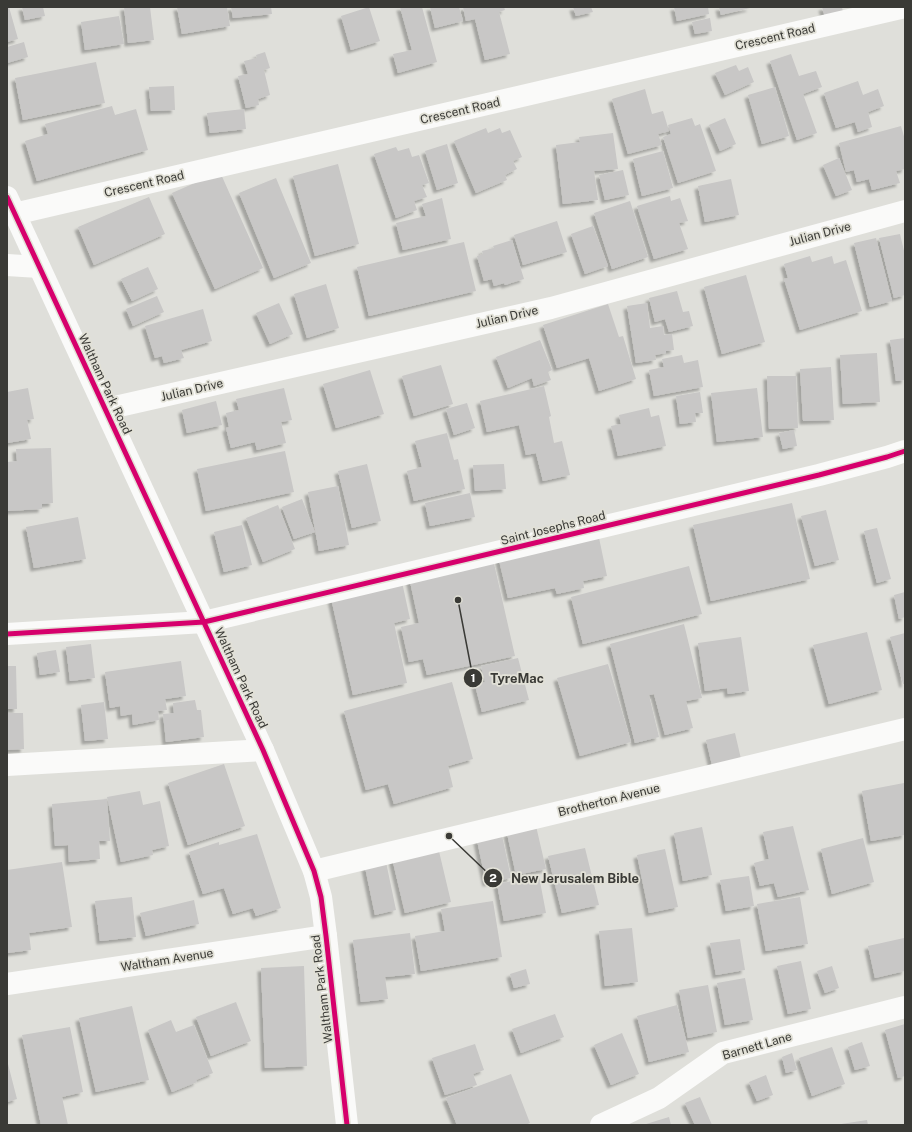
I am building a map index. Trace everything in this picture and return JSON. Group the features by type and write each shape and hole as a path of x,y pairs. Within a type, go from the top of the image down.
{"street":[{"name":"Crescent Road","path":"10,206 905,7"},
{"name":"Waltham Park Road","path":"10,206 106,409 263,750 314,871 326,936 346,1125"},
{"name":"Julian Drive","path":"106,409 551,308 905,211"},
{"path":"7,265 39,267"},
{"name":"Saint Josephs Road","path":"7,634 204,622 819,475 905,451"},
{"name":"Brotherton Avenue","path":"314,871 905,729"},
{"path":"7,765 263,750"},
{"name":"Waltham Avenue","path":"7,984 326,936"},
{"name":"Barnett Lane","path":"601,1125 659,1098 723,1054 905,1007"}],"building":[{"path":"7,7 9,7 18,39 7,42"},
{"path":"22,7 43,7 45,16 25,20"},
{"path":"124,7 150,7 154,40 128,43"},
{"path":"177,7 227,7 230,26 182,34"},
{"path":"231,7 271,7 272,14 233,18"},
{"path":"369,7 380,41 351,50 341,16"},
{"path":"400,7 422,7 437,62 398,73 393,54 412,50"},
{"path":"430,7 459,7 463,21 435,28"},
{"path":"463,7 504,7 505,10 499,12 510,54 485,60 475,19 466,21"},
{"path":"573,7 591,7 593,12 576,16"},
{"path":"674,7 708,7 709,14 677,21"},
{"path":"719,7 750,7 750,8 721,15"},
{"path":"822,7 842,7 843,12 825,17"},
{"path":"119,16 124,44 85,50 81,22"},
{"path":"710,18 712,31 695,34 692,22"},
{"path":"24,42 28,57 7,63 7,47"},
{"path":"265,52 270,68 264,70 270,95 258,99 259,105 246,108 238,76 248,74 244,61 257,58 256,55"},
{"path":"791,54 799,76 816,71 822,87 803,94 817,133 797,140 770,61"},
{"path":"96,62 105,103 23,120 15,78"},
{"path":"736,65 739,71 748,67 754,82 725,95 715,73"},
{"path":"858,81 863,95 878,89 884,106 868,112 872,127 858,132 855,122 836,128 824,93"},
{"path":"174,86 175,110 151,111 149,87"},
{"path":"775,87 789,136 762,144 748,95"},
{"path":"645,89 652,114 663,111 669,131 658,134 662,145 628,154 612,99"},
{"path":"112,106 115,115 136,109 148,150 37,181 25,141 48,134 45,124"},
{"path":"244,109 246,129 210,133 207,113"},
{"path":"692,118 695,126 700,124 716,171 678,183 663,137 671,134 668,125"},
{"path":"725,118 736,144 720,151 709,125"},
{"path":"901,126 905,140 905,169 896,171 900,183 872,190 869,179 857,182 854,170 846,172 839,143"},
{"path":"486,128 488,133 500,128 502,133 510,130 522,157 513,161 517,169 505,175 507,180 476,193 454,141"},
{"path":"613,133 618,169 594,171 598,200 563,204 556,145 580,142 579,137"},
{"path":"447,144 458,183 437,190 425,151"},
{"path":"396,147 398,151 409,148 412,157 419,155 429,183 422,185 427,197 414,201 417,210 396,218 374,154"},
{"path":"663,151 673,188 642,196 633,159"},
{"path":"839,158 852,190 836,196 823,165"},
{"path":"338,164 359,244 315,256 293,176"},
{"path":"623,170 629,195 605,200 599,175"},
{"path":"220,172 263,268 215,289 172,193"},
{"path":"276,178 311,263 274,278 239,193"},
{"path":"731,179 739,215 705,222 698,186"},
{"path":"670,196 671,201 680,198 688,221 679,223 688,249 654,259 637,206"},
{"path":"149,197 165,234 94,265 78,227"},
{"path":"442,198 451,239 403,250 396,223 426,216 422,204"},
{"path":"630,201 648,257 612,269 594,213"},
{"path":"557,221 567,252 523,265 514,235"},
{"path":"593,226 608,266 585,274 571,234"},
{"path":"900,234 905,255 905,295 894,298 879,238"},
{"path":"876,238 892,301 870,307 854,243"},
{"path":"512,240 524,279 505,285 504,283 494,286 492,279 484,281 477,256 483,254 482,251 494,248 493,246"},
{"path":"464,242 476,291 369,316 357,267"},
{"path":"810,256 812,262 832,256 834,264 846,260 862,311 800,330 784,279 788,278 784,264"},
{"path":"148,267 158,289 132,301 121,279"},
{"path":"746,275 765,342 722,354 704,287"},
{"path":"326,284 339,328 307,338 294,294"},
{"path":"677,291 683,312 689,311 693,326 669,332 665,319 655,322 649,298"},
{"path":"157,296 164,312 133,326 126,309"},
{"path":"279,303 293,334 270,344 256,313"},
{"path":"647,303 650,328 663,326 664,335 672,334 674,350 655,355 656,360 636,363 627,306"},
{"path":"608,304 619,337 623,336 636,379 599,391 589,358 557,368 543,325"},
{"path":"203,309 212,341 181,350 184,358 164,363 162,356 155,358 145,326"},
{"path":"905,338 905,380 896,381 890,340"},
{"path":"540,340 552,370 548,372 551,380 534,386 532,378 508,388 496,357"},
{"path":"877,353 880,402 843,404 840,355"},
{"path":"682,355 684,363 698,360 703,387 654,396 649,370 664,367 662,359"},
{"path":"441,365 453,404 414,416 402,376"},
{"path":"831,367 834,420 803,421 800,369"},
{"path":"370,370 384,414 336,428 323,384"},
{"path":"767,376 796,376 798,428 769,429"},
{"path":"544,386 551,416 549,417 554,443 562,441 570,475 543,481 536,453 526,455 519,425 487,432 480,401"},
{"path":"28,388 34,419 27,420 31,439 7,443 7,392"},
{"path":"284,388 292,420 281,422 286,443 257,450 255,442 231,448 226,428 229,427 226,413 239,410 236,399"},
{"path":"757,388 763,437 717,442 711,393"},
{"path":"700,392 703,413 695,413 696,422 680,424 676,396"},
{"path":"216,401 222,425 187,433 182,410"},
{"path":"467,403 475,428 454,435 446,409"},
{"path":"649,408 651,417 659,415 666,446 618,456 611,426 621,424 619,415"},
{"path":"794,430 797,446 783,449 779,433"},
{"path":"447,433 454,460 458,459 465,489 414,501 407,471 422,467 415,441"},
{"path":"51,448 53,503 42,504 42,509 7,511 7,462 17,461 16,449"},
{"path":"285,451 294,492 206,511 197,469"},
{"path":"367,464 381,521 352,528 338,471"},
{"path":"504,464 506,489 475,491 473,465"},
{"path":"338,486 349,545 319,551 308,492"},
{"path":"470,493 475,517 430,526 425,503"},
{"path":"302,499 315,532 294,539 282,507"},
{"path":"792,503 810,579 711,601 693,525"},
{"path":"278,505 295,549 263,562 246,518"},
{"path":"826,510 839,560 815,566 801,516"},
{"path":"78,517 86,559 34,568 26,527"},
{"path":"242,525 252,565 224,572 214,532"},
{"path":"877,528 891,579 877,583 864,531"},
{"path":"598,533 607,576 583,581 584,588 557,594 555,588 508,598 498,556"},
{"path":"493,559 515,656 427,675 423,659 409,662 401,627 419,623 409,577"},
{"path":"689,566 702,614 583,644 571,597"},
{"path":"402,582 410,619 394,623 407,683 353,695 331,598"},
{"path":"905,592 905,617 899,619 894,595"},
{"path":"684,624 702,698 686,701 693,728 665,735 654,694 649,695 659,737 635,743 610,644"},
{"path":"867,632 882,690 829,704 813,645"},
{"path":"905,633 905,684 903,684 890,637"},
{"path":"741,637 749,691 728,694 727,688 705,691 698,643"},
{"path":"91,644 95,678 70,681 66,647"},
{"path":"56,650 60,672 40,675 37,653"},
{"path":"518,658 529,700 482,712 475,685 485,682 481,666"},
{"path":"181,661 186,696 165,699 167,710 158,711 159,720 133,725 132,714 121,716 120,706 110,708 105,672"},
{"path":"608,664 631,742 580,756 557,678"},
{"path":"7,666 16,666 17,709 7,709"},
{"path":"452,682 473,759 448,766 453,787 394,804 388,784 366,790 344,711"},
{"path":"195,700 197,710 201,710 204,737 166,742 163,714 174,713 173,703"},
{"path":"104,702 108,739 85,741 81,705"},
{"path":"7,713 23,713 24,749 7,750"},
{"path":"735,733 741,759 712,765 706,740"},
{"path":"224,764 245,826 188,845 168,783"},
{"path":"904,783 905,835 871,841 862,791"},
{"path":"140,791 143,805 160,801 169,846 152,850 153,855 121,862 107,797"},
{"path":"107,799 110,841 99,841 100,859 69,862 68,845 55,846 52,804"},
{"path":"536,826 546,869 516,875 507,833"},
{"path":"793,826 809,890 778,897 774,883 760,886 754,863 769,859 763,832"},
{"path":"702,827 712,875 683,881 674,833"},
{"path":"257,834 281,908 256,916 253,908 233,914 224,888 203,894 189,852 219,842 219,845"},
{"path":"502,835 511,878 486,883 477,840"},
{"path":"863,838 874,882 832,894 821,849"},
{"path":"438,847 451,902 405,913 392,858"},
{"path":"585,848 599,905 562,913 548,856"},
{"path":"665,849 678,907 649,913 637,855"},
{"path":"62,862 72,927 29,933 31,950 7,953 7,870"},
{"path":"386,862 396,910 375,915 365,867"},
{"path":"539,876 546,913 504,921 497,884"},
{"path":"749,876 754,906 726,911 720,880"},
{"path":"132,897 136,937 100,941 95,901"},
{"path":"800,897 808,944 766,951 757,904"},
{"path":"194,900 199,924 146,936 140,913"},
{"path":"493,901 502,957 421,971 415,936 445,931 441,909"},
{"path":"632,928 638,982 605,986 599,931"},
{"path":"410,933 415,974 385,977 388,999 361,1002 353,940"},
{"path":"904,938 905,971 875,978 868,946"},
{"path":"740,939 745,970 716,975 710,943"},
{"path":"801,961 811,1009 788,1014 777,966"},
{"path":"304,966 307,1066 265,1068 261,968"},
{"path":"832,966 839,988 825,993 817,971"},
{"path":"526,969 530,984 514,988 510,974"},
{"path":"745,978 753,1020 725,1025 717,983"},
{"path":"708,985 717,1032 688,1038 679,990"},
{"path":"236,1002 251,1041 211,1056 196,1017"},
{"path":"677,1005 689,1052 649,1062 637,1016"},
{"path":"132,1006 149,1080 96,1092 79,1018"},
{"path":"555,1014 564,1037 521,1053 512,1029"},
{"path":"171,1020 176,1032 194,1025 213,1073 196,1080 197,1082 172,1092 148,1030"},
{"path":"905,1024 905,1076 898,1078 885,1030"},
{"path":"70,1027 83,1092 62,1097 68,1125 41,1125 22,1035"},
{"path":"622,1033 639,1074 611,1085 594,1045"},
{"path":"862,1042 870,1066 855,1070 848,1047"},
{"path":"475,1044 484,1070 473,1074 477,1085 445,1095 432,1058"},
{"path":"832,1047 845,1084 812,1096 799,1058"},
{"path":"792,1053 797,1070 786,1073 782,1057"},
{"path":"7,1060 17,1099 7,1102"},
{"path":"511,1074 530,1123 525,1125 457,1125 446,1098"},
{"path":"766,1075 773,1095 757,1101 749,1082"},
{"path":"700,1097 712,1125 695,1125 685,1103"},
{"path":"669,1117 671,1125 643,1125"},
{"path":"867,1120 868,1125 841,1125 841,1124"}],"cycle path":[{"path":"7,197 263,750 314,871 321,897 347,1125"},
{"path":"7,634 204,622 819,475 905,451"}],"place":[{"name":"TyreMac","path":"458,600"},
{"name":"New Jerusalem Bible","path":"449,836"}]}
